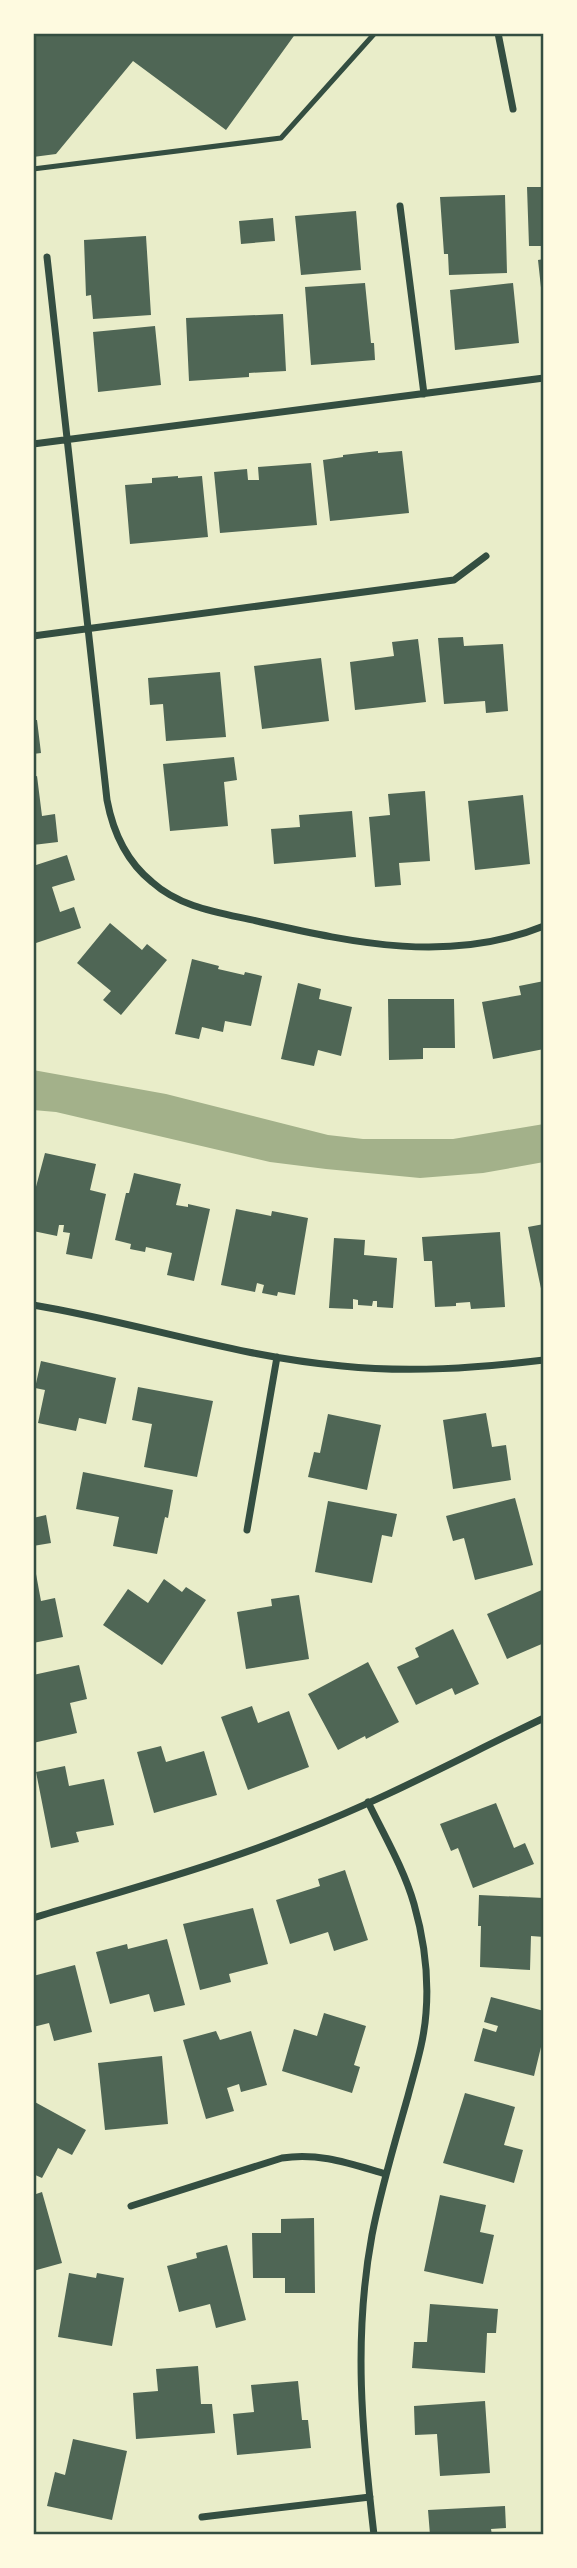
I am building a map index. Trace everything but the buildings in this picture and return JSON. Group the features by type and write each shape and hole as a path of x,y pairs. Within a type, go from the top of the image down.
{"street":[{"path":"498,33 513,109"},
{"path":"400,206 424,394"},
{"path":"47,257 110,816 131,860 141,873 166,893 195,907 334,939 384,946 435,947 501,938 544,926"},
{"path":"33,444 544,378"},
{"path":"33,636 454,580 486,556"},
{"path":"33,1305 277,1357 341,1366 406,1370 472,1368 544,1360"},
{"path":"247,1530 277,1357"},
{"path":"33,1918 303,1831 544,1718"},
{"path":"368,1802 413,1901 427,1976 426,2015 420,2052 372,2235 364,2297 360,2354 362,2421 374,2535"},
{"path":"131,2206 282,2158 299,2156 332,2159 386,2174"},
{"path":"202,2517 370,2497"}],"lane":[{"path":"33,169 281,138 375,33"}],"shaded area":[{"path":"33,1070 166,1094 328,1135 363,1139 453,1139 544,1124 544,1162 483,1173 420,1178 270,1162 56,1112 33,1110"}]}
